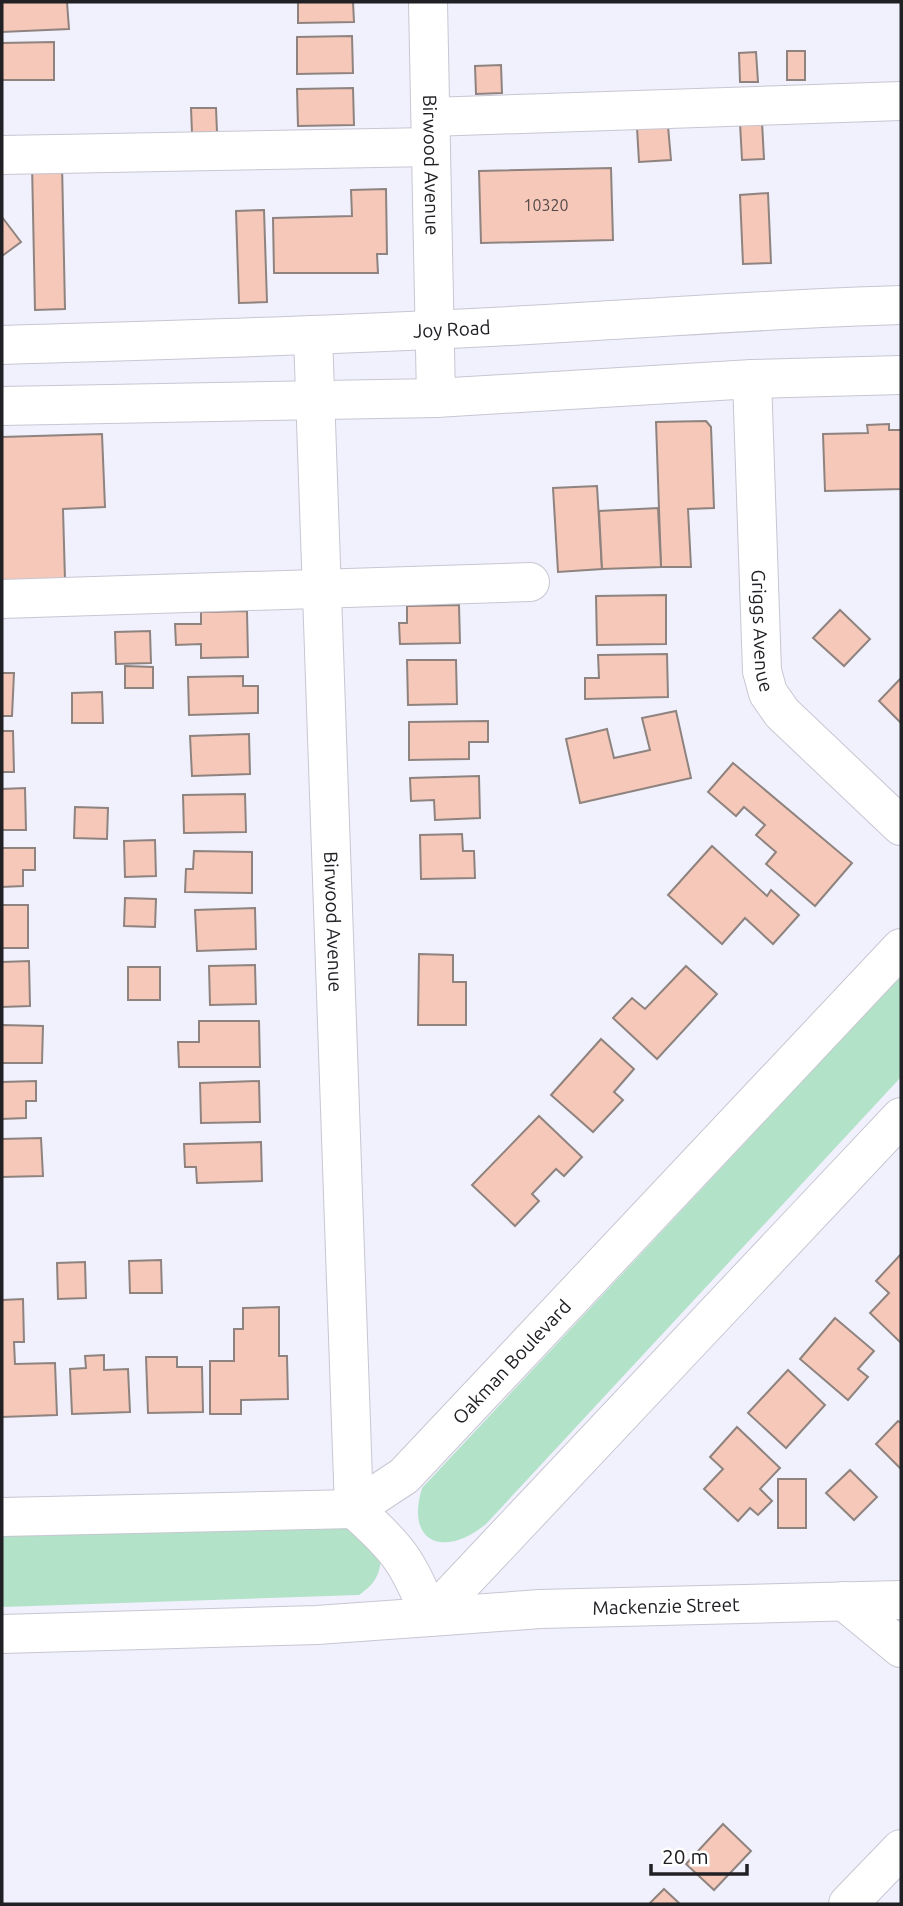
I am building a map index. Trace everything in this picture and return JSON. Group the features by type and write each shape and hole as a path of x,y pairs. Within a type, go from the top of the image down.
{"street":[{"name":"Birwood Avenue","path":"428,2 437,329 436,398"},
{"path":"2,155 431,132 901,101"},
{"name":"Joy Road","path":"2,345 313,336 748,310 901,305"},
{"name":"Birwood Avenue","path":"313,336 354,1509"},
{"path":"2,406 436,398 752,379 901,374"},
{"name":"Griggs Avenue","path":"752,379 762,671 768,693 782,713 901,826"},
{"path":"2,599 530,582"},
{"name":"Oakman Boulevard","path":"354,1509 404,1476 901,948"},
{"path":"2,1634 317,1625 430,1617 901,1117"},
{"path":"2,1517 354,1509 392,1543 415,1578 430,1617"},
{"name":"Mackenzie Street","path":"430,1617 553,1608 901,1600"},
{"path":"844,1601 901,1648"},
{"path":"848,1904 901,1849"}],"green space":[{"path":"901,976 901,1077 486,1524 471,1535 456,1541 432,1540 424,1533 419,1522 418,1507 422,1488"},
{"path":"343,1527 360,1530 381,1553 376,1577 359,1595 2,1607 2,1534"}],"building":[{"path":"2,2 67,2 69,29 2,32"},
{"path":"298,2 353,2 354,22 298,23"},
{"path":"352,36 353,73 297,74 297,37"},
{"path":"54,42 54,80 2,80 2,43"},
{"path":"787,51 805,51 805,80 787,80"},
{"path":"756,52 758,82 740,82 739,53"},
{"path":"501,65 502,93 476,94 475,66"},
{"path":"353,88 354,125 298,126 297,89"},
{"path":"191,108 216,108 217,132 192,133"},
{"path":"762,122 764,159 742,160 740,123"},
{"path":"668,126 671,160 639,162 637,128"},
{"path":"62,163 65,309 35,310 32,164"},
{"path":"611,168 613,240 481,243 479,171"},
{"path":"386,189 387,254 377,254 378,273 274,273 273,218 352,216 351,190"},
{"path":"768,193 771,263 743,264 740,195"},
{"path":"264,210 267,302 239,303 236,211"},
{"path":"2,217 21,242 2,256"},
{"path":"706,421 711,427 714,508 688,509 691,567 661,567 656,422"},
{"path":"889,424 889,430 901,430 901,489 825,491 823,434 868,433 867,425"},
{"path":"102,434 105,507 63,509 65,580 2,582 2,437"},
{"path":"597,486 602,569 558,572 553,488"},
{"path":"658,508 661,567 602,569 599,511"},
{"path":"666,595 666,644 597,645 596,596"},
{"path":"459,605 460,643 400,644 399,623 407,623 407,606"},
{"path":"840,610 870,639 844,666 813,638"},
{"path":"247,611 248,657 201,658 201,644 176,645 175,624 201,624 201,612"},
{"path":"150,631 151,663 116,664 115,632"},
{"path":"667,654 668,697 585,699 585,678 599,678 598,655"},
{"path":"407,660 456,660 457,704 408,705"},
{"path":"125,666 153,667 153,688 125,688"},
{"path":"2,673 14,673 12,716 2,716"},
{"path":"243,676 243,686 258,686 258,713 189,715 188,677"},
{"path":"901,678 901,723 879,701"},
{"path":"102,692 103,723 72,723 72,693"},
{"path":"676,711 691,778 580,803 566,739 607,729 614,758 650,750 642,718"},
{"path":"488,721 488,742 469,742 469,759 409,760 409,722"},
{"path":"2,731 13,731 14,772 2,772"},
{"path":"249,734 250,774 192,776 190,736"},
{"path":"733,763 852,863 815,906 766,864 776,852 756,835 765,825 744,807 736,816 708,792"},
{"path":"479,776 480,818 435,820 434,800 411,801 410,778"},
{"path":"25,788 26,830 2,830 2,789"},
{"path":"245,794 246,832 184,833 183,795"},
{"path":"75,807 108,808 107,839 74,838"},
{"path":"462,834 463,851 474,851 475,878 421,879 420,835"},
{"path":"155,840 156,876 125,877 124,841"},
{"path":"712,846 767,896 771,890 799,915 773,944 745,918 722,944 668,895"},
{"path":"2,848 35,848 35,870 23,870 23,886 2,887"},
{"path":"194,851 252,852 252,893 185,892 186,869 193,869"},
{"path":"125,898 156,899 155,927 124,926"},
{"path":"2,905 28,905 28,948 2,948"},
{"path":"255,908 256,949 197,951 195,910"},
{"path":"419,954 453,955 453,982 466,982 466,1025 418,1025"},
{"path":"29,961 30,1006 2,1007 2,962"},
{"path":"255,965 256,1004 210,1005 209,966"},
{"path":"686,966 717,994 657,1059 613,1018 632,998 645,1009"},
{"path":"128,967 160,967 160,1000 128,1000"},
{"path":"199,1021 259,1021 260,1067 179,1067 178,1042 199,1042"},
{"path":"2,1025 43,1026 42,1063 2,1063"},
{"path":"601,1039 634,1069 614,1092 623,1100 593,1132 551,1095"},
{"path":"36,1081 36,1101 26,1101 26,1118 2,1119 2,1082"},
{"path":"259,1081 260,1122 201,1123 200,1083"},
{"path":"539,1116 582,1157 564,1176 556,1169 532,1194 539,1201 515,1226 472,1185"},
{"path":"41,1138 43,1176 2,1177 2,1139"},
{"path":"261,1142 262,1181 197,1183 196,1167 185,1167 184,1144"},
{"path":"901,1254 901,1343 870,1313 889,1293 876,1281"},
{"path":"161,1260 162,1293 130,1293 129,1261"},
{"path":"85,1262 86,1298 58,1299 57,1263"},
{"path":"23,1299 24,1342 14,1342 15,1364 55,1363 57,1415 2,1417 2,1300"},
{"path":"279,1307 279,1356 287,1356 288,1399 241,1400 241,1414 210,1414 210,1361 234,1361 234,1329 243,1329 243,1308"},
{"path":"835,1318 874,1351 858,1369 868,1377 848,1400 800,1359"},
{"path":"104,1355 104,1370 128,1369 130,1412 72,1414 70,1369 86,1368 85,1356"},
{"path":"146,1357 177,1357 177,1367 202,1367 203,1412 148,1413"},
{"path":"788,1370 825,1405 786,1448 748,1413"},
{"path":"898,1421 901,1423 901,1469 876,1444"},
{"path":"737,1427 780,1468 760,1489 772,1501 758,1515 750,1508 738,1521 704,1489 723,1469 710,1457"},
{"path":"850,1470 877,1497 854,1520 826,1493"},
{"path":"778,1479 806,1479 806,1528 778,1528"},
{"path":"723,1824 751,1851 714,1890 686,1864"},
{"path":"664,1889 680,1904 649,1904"}]}
